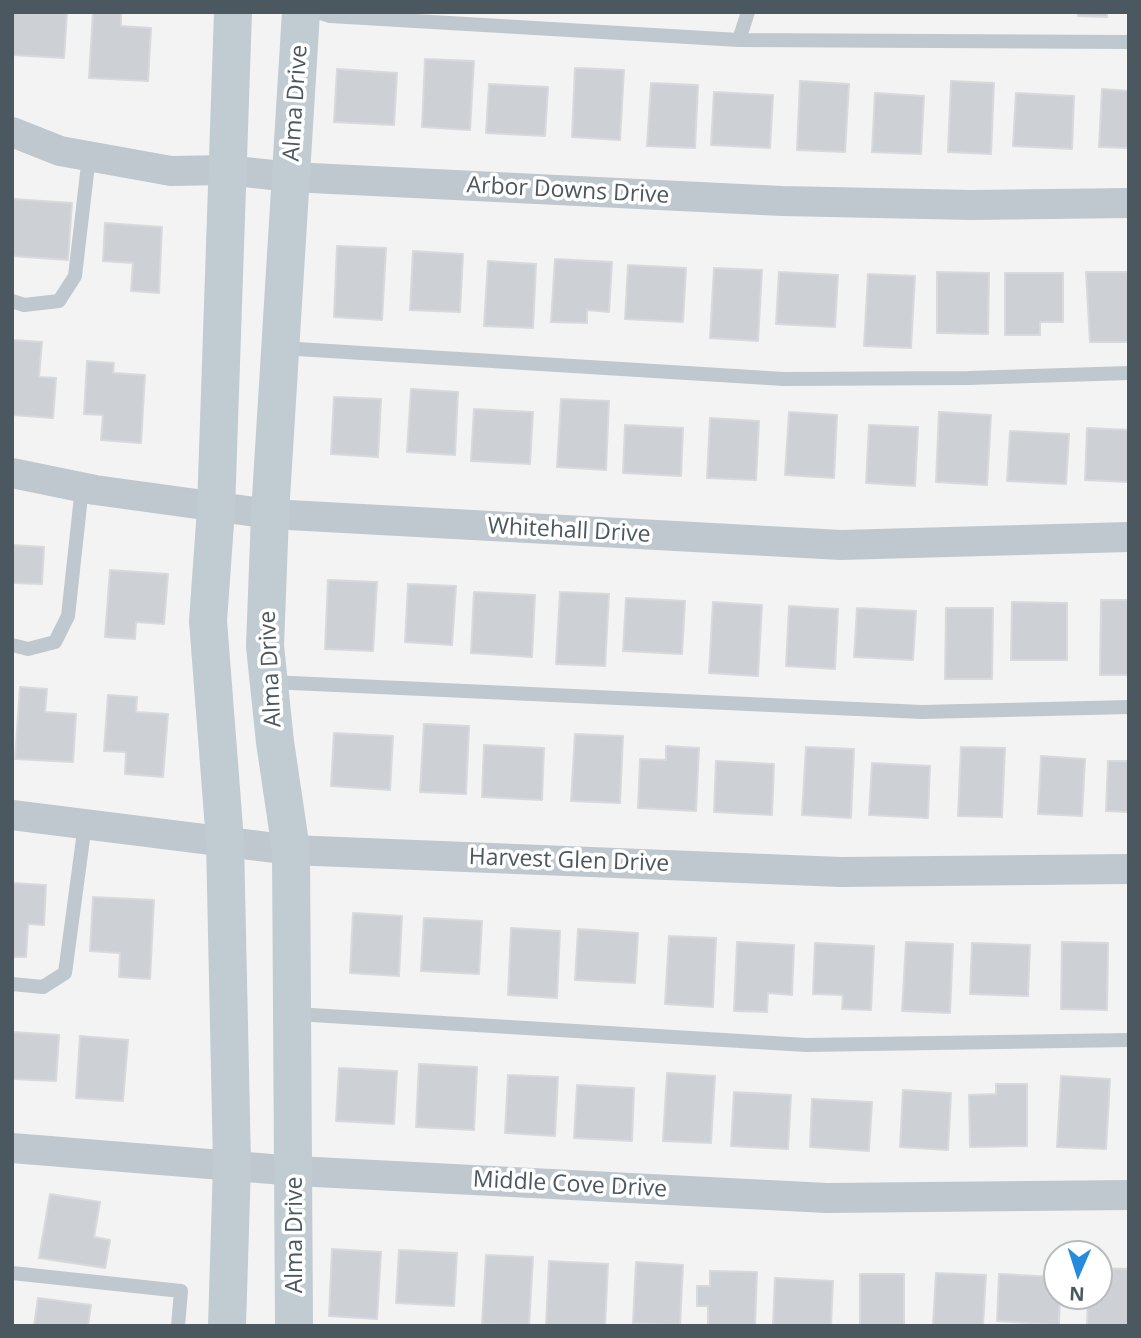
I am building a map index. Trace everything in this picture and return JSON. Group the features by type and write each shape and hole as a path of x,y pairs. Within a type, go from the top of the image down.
{"main road":[{"path":"227,1326 232,1164 225,841 208,621 216,509 233,12"},
{"name":"Alma Drive","path":"295,1326 296,1171 291,850 265,646 270,514 302,12"}],"street":[{"name":"Arbor Downs Drive","path":"12,132 60,151 171,171 226,170 291,177 782,201 972,205 1129,203"},
{"name":"Whitehall Drive","path":"12,473 216,509 270,514 841,545 1129,537"},
{"name":"Harvest Glen Drive","path":"12,815 291,850 841,872 1129,869"},
{"name":"Middle Cove Drive","path":"12,1149 296,1171 827,1198 1129,1195"}],"lane":[{"path":"318,12 330,16 739,40 1129,42"},
{"path":"739,40 748,12"},
{"path":"12,301 24,305 59,301 75,276 89,156"},
{"path":"280,348 784,379 968,379 1129,373"},
{"path":"12,645 28,649 55,642 68,616 82,487"},
{"path":"269,682 922,712 1129,707"},
{"path":"12,984 43,987 65,973 85,824"},
{"path":"293,1014 806,1045 1129,1040"},
{"path":"12,1273 181,1291 178,1326"}],"building":[{"path":"12,12 67,12 64,58 12,55"},
{"path":"93,12 121,12 121,26 151,28 148,81 89,78"},
{"path":"1078,12 1107,12 1107,17 1078,16"},
{"path":"425,59 474,61 470,130 422,127"},
{"path":"575,68 624,70 620,140 572,137"},
{"path":"337,69 397,73 394,125 334,122"},
{"path":"800,81 849,84 845,152 797,150"},
{"path":"951,81 994,83 991,154 948,152"},
{"path":"651,83 698,85 695,148 647,146"},
{"path":"489,84 548,87 545,136 486,133"},
{"path":"1102,89 1129,91 1129,148 1099,147"},
{"path":"714,92 773,95 770,148 711,145"},
{"path":"875,93 924,96 921,154 872,152"},
{"path":"1016,93 1074,96 1072,149 1013,146"},
{"path":"13,199 72,203 68,260 12,256"},
{"path":"105,223 162,227 159,293 131,291 133,263 103,261"},
{"path":"337,246 386,248 382,320 334,317"},
{"path":"413,251 463,254 460,312 410,310"},
{"path":"555,259 612,262 609,312 587,310 587,323 551,322"},
{"path":"488,261 536,264 533,328 484,326"},
{"path":"628,265 686,268 683,322 625,319"},
{"path":"714,268 762,270 758,341 710,338"},
{"path":"779,272 838,275 835,327 776,324"},
{"path":"937,272 989,273 988,334 937,333"},
{"path":"1086,272 1129,272 1129,342 1090,342"},
{"path":"1005,273 1063,273 1063,322 1040,322 1040,335 1005,335"},
{"path":"868,274 915,276 911,348 864,346"},
{"path":"12,340 42,342 39,377 56,378 53,418 12,415"},
{"path":"87,361 114,363 113,373 145,375 141,443 101,440 103,415 84,414"},
{"path":"411,389 458,392 455,455 407,452"},
{"path":"334,397 381,399 378,457 331,454"},
{"path":"561,399 609,401 606,470 557,467"},
{"path":"474,409 533,412 530,464 471,461"},
{"path":"789,412 837,415 834,478 785,475"},
{"path":"939,412 991,415 987,485 936,482"},
{"path":"710,418 759,421 756,480 707,478"},
{"path":"625,425 683,428 681,476 623,473"},
{"path":"869,425 918,427 915,486 866,483"},
{"path":"1087,428 1129,430 1129,482 1085,480"},
{"path":"1010,431 1069,434 1066,484 1007,481"},
{"path":"12,545 44,547 42,584 12,583"},
{"path":"110,570 168,574 164,624 136,622 135,639 105,637"},
{"path":"328,580 377,582 373,651 325,649"},
{"path":"408,584 456,586 452,645 405,642"},
{"path":"474,592 535,595 532,657 471,653"},
{"path":"560,592 609,594 605,666 556,664"},
{"path":"626,598 685,601 682,654 623,651"},
{"path":"1101,600 1129,600 1129,675 1100,675"},
{"path":"713,602 762,605 758,676 709,673"},
{"path":"1012,602 1067,603 1067,660 1011,660"},
{"path":"789,606 838,609 835,669 786,666"},
{"path":"857,608 916,611 913,660 854,657"},
{"path":"946,608 993,608 992,679 945,679"},
{"path":"20,687 47,689 45,712 76,714 73,762 15,759"},
{"path":"108,695 137,697 136,712 168,714 163,777 125,774 126,752 104,751"},
{"path":"424,724 469,726 466,794 420,792"},
{"path":"334,733 393,736 390,790 331,786"},
{"path":"575,734 623,736 620,803 571,801"},
{"path":"484,745 544,748 542,800 482,797"},
{"path":"666,746 699,748 696,811 638,808 640,759 666,760"},
{"path":"806,747 854,749 851,818 802,815"},
{"path":"961,747 1005,748 1002,817 958,816"},
{"path":"1041,756 1085,759 1082,816 1038,814"},
{"path":"716,761 774,764 772,815 714,812"},
{"path":"1108,761 1129,761 1129,812 1106,811"},
{"path":"872,763 930,766 928,818 869,815"},
{"path":"12,883 46,885 44,925 28,924 26,957 12,957"},
{"path":"93,897 154,900 150,979 119,977 120,953 90,951"},
{"path":"353,913 402,916 399,976 350,973"},
{"path":"424,918 482,921 479,974 421,971"},
{"path":"511,928 560,931 557,998 508,995"},
{"path":"578,929 638,933 635,983 575,980"},
{"path":"669,936 716,938 713,1007 665,1004"},
{"path":"737,942 794,945 792,995 768,993 767,1012 734,1011"},
{"path":"906,942 953,944 950,1013 902,1011"},
{"path":"1062,942 1108,943 1107,1010 1061,1009"},
{"path":"815,943 874,946 871,1010 842,1009 843,995 813,994"},
{"path":"972,943 1030,945 1028,996 970,994"},
{"path":"12,1032 59,1035 56,1081 12,1079"},
{"path":"80,1036 128,1040 123,1101 76,1098"},
{"path":"419,1064 477,1067 474,1130 416,1127"},
{"path":"339,1068 397,1071 394,1124 336,1121"},
{"path":"667,1073 715,1076 711,1143 663,1141"},
{"path":"508,1075 558,1077 555,1136 505,1133"},
{"path":"1061,1076 1110,1079 1106,1149 1057,1147"},
{"path":"996,1084 1027,1084 1027,1146 970,1147 969,1095 996,1094"},
{"path":"577,1085 634,1088 632,1141 574,1138"},
{"path":"903,1090 951,1093 948,1150 900,1147"},
{"path":"734,1092 791,1095 788,1149 731,1146"},
{"path":"812,1099 872,1102 869,1151 810,1147"},
{"path":"50,1194 100,1202 94,1237 110,1240 105,1268 39,1258"},
{"path":"332,1249 381,1252 377,1319 329,1316"},
{"path":"399,1250 457,1253 454,1306 396,1303"},
{"path":"486,1255 533,1257 529,1326 482,1324"},
{"path":"549,1261 608,1264 605,1326 546,1326"},
{"path":"636,1262 683,1265 680,1325 633,1323"},
{"path":"1113,1268 1129,1269 1129,1326 1087,1326 1088,1310 1113,1310"},
{"path":"710,1271 757,1272 755,1326 708,1326 708,1306 697,1306 697,1286 710,1286"},
{"path":"936,1273 986,1275 983,1326 933,1326"},
{"path":"860,1274 904,1274 904,1326 860,1326"},
{"path":"999,1274 1043,1276 1043,1310 1060,1310 1059,1325 997,1321"},
{"path":"775,1278 833,1281 831,1326 773,1325"},
{"path":"38,1298 91,1305 88,1326 34,1326"}]}
